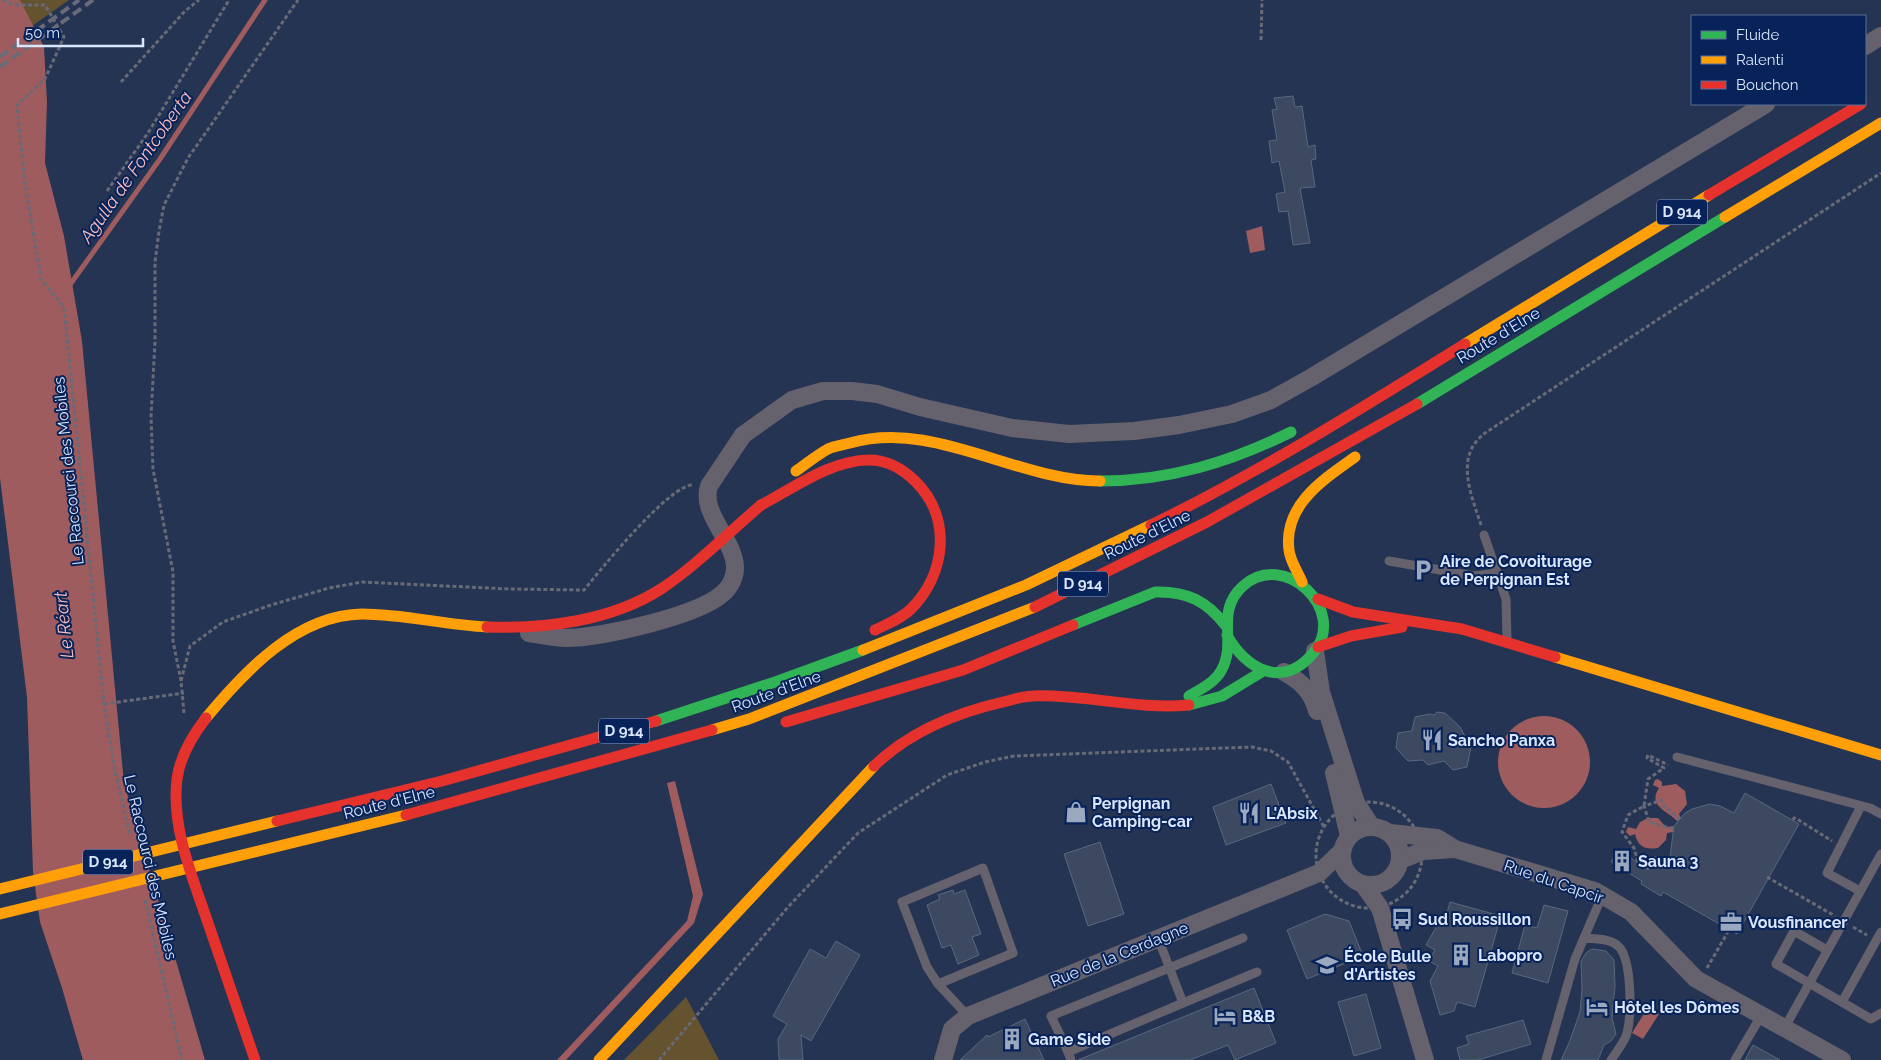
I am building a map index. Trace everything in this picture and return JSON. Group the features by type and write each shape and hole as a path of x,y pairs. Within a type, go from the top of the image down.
{"main road":[{"name":"Route d'Elne","path":"214,836 442,781 631,729 778,681 1026,585 1198,502 1306,443 1859,105"},
{"name":"Route d'Elne","path":"0,914 481,795 654,748 749,719 1038,606 1207,522 1373,430 1877,126"},
{"path":"1693,251 1877,126"},
{"path":"1347,402 1503,321"},
{"path":"254,1060 186,857 178,809 177,778 187,749 206,718 263,658 287,638 325,620 358,614 388,615 483,627 527,628 622,610 665,587 710,551 806,462 840,444 874,438 923,440 1062,477 1122,482 1180,474 1237,458 1304,425"},
{"path":"1316,649 1323,632 1323,615 1318,599 1302,582 1289,552 1288,532 1297,507 1316,486 1366,449"},
{"path":"761,505 825,471 866,460 890,462 915,479 934,506 942,537 937,564 928,586 911,608 893,622 860,636"},
{"path":"1151,705 1179,700 1195,694 1221,675 1227,656 1228,610 1234,596 1244,585 1258,577 1272,574 1288,576 1302,582"},
{"path":"776,725 963,670 1155,592 1183,593 1199,599 1218,615 1227,631 1232,648 1240,658 1251,666 1263,671 1284,672 1296,668 1316,649 1351,636 1391,628 1434,624"},
{"path":"1318,599 1353,612 1434,624 1507,642 1881,755"},
{"path":"214,836 630,717 774,670"},
{"path":"599,1060 854,784 891,748 933,724 978,708 1031,696 1078,698 1151,705 1188,705 1222,696 1263,671"},
{"path":"481,795 608,769 702,745"},
{"name":"D 914","path":"4,888 214,836"}],"street":[{"path":"1866,45 1881,36"},
{"path":"483,627 566,638 619,631 686,612 722,594 733,580 733,556 711,511 707,492 709,486 743,435 792,400 823,391 852,391 877,394 920,407 1012,428 1069,434 1134,431 1178,425 1232,414 1263,403 1320,372 1764,105"},
{"path":"1316,649 1321,692 1350,806 1344,868 1380,908 1425,1060"},
{"path":"1284,672 1300,681 1313,696 1350,806 1371,826 1390,833 1399,845 1400,860 1380,908"},
{"path":"1346,843 1355,831 1371,826"},
{"name":"Rue du Capcir","path":"1390,833 1418,834 1437,838 1455,849 1594,891 1631,912 1696,979 1842,1060"},
{"name":"Rue de la Cerdagne","path":"943,1060 952,1029 968,1016 1319,873 1346,843"},
{"name":"Rue du Capcir","path":"1400,860 1423,852 1455,849"},
{"name":"Rue de la Cerdagne","path":"1319,873 1356,880"},
{"path":"1356,880 1383,883 1391,878"}],"lane":[{"path":"1484,535 1506,599 1507,642"},
{"path":"1389,561 1474,576 1497,572"},
{"path":"1677,757 1870,808 1881,814"},
{"path":"1860,891 1827,873 1861,806"},
{"path":"1784,1029 1881,854"},
{"path":"938,984 1013,953 984,868 902,902 927,967 938,984 968,1016"},
{"path":"1546,1060 1575,959 1602,896"},
{"path":"1827,950 1794,931 1776,964 1871,1019 1881,1013"},
{"path":"1842,1002 1879,936"},
{"path":"1158,938 1183,1003"},
{"path":"1243,938 1052,1016 1070,1056 1183,1003 1257,972"},
{"path":"1584,938 1604,939 1620,947 1627,962 1630,999 1626,1036 1612,1060"},
{"path":"1735,1060 1761,1016"}],"path":[{"name":"Le Raccourci des Mobiles","path":"3,0 14,5 45,6 64,38 46,79 17,105 25,183 41,279 64,307 104,704 115,771 131,838"},
{"path":"121,82 185,11 200,0"},
{"path":"107,191 148,133 229,0"},
{"path":"184,720 184,693 173,641 173,572 153,469 151,417 155,341 154,300 159,231 164,205 188,158 298,0"},
{"path":"1261,40 1262,0"},
{"path":"1484,535 1470,492 1467,467 1472,448 1482,436 1881,173"},
{"path":"181,681 190,646 223,622 329,588 362,582 509,589 584,590 628,537 681,487 687,485 709,486"},
{"path":"104,704 184,693"},
{"path":"659,1060 788,907 858,833 947,775 985,762 1014,756 1252,747 1271,751 1288,762 1324,827"},
{"path":"1665,764 1648,755 1647,758 1664,768 1648,779 1644,806 1649,822 1673,829"},
{"path":"1649,869 1638,862 1634,848 1622,832 1628,815 1644,806 1662,800 1664,806 1680,819"},
{"path":"1376,802 1387,805 1399,811 1410,821 1418,834 1423,852 1418,878 1407,893 1394,903 1380,908 1363,909 1348,905 1334,896 1324,885 1319,873 1316,849 1324,827 1350,806 1376,802"},
{"path":"1793,820 1794,818 1841,846"},
{"path":"1767,877 1843,921 1879,936"},
{"name":"Le Raccourci des Mobiles","path":"144,895 182,1060"},
{"path":"1705,971 1729,930"}],"shaded area":[{"path":"20,0 69,0 32,26"},
{"path":"686,997 719,1060 624,1060"}],"water":[{"name":"Le Réart","path":"0,0 20,0 44,47 47,102 45,163 64,236 82,341 124,783 205,1060 83,1060 40,922 33,872 27,697 0,478"},
{"path":"1262,226 1265,250 1250,253 1246,231"},
{"path":"1544,716 1562,719 1577,729 1587,744 1590,762 1587,780 1577,795 1562,805 1544,808 1526,805 1511,795 1501,780 1498,762 1501,744 1511,729 1526,719"},
{"path":"1658,779 1662,782 1662,786 1676,784 1685,791 1687,804 1679,814 1681,818 1677,821 1657,804 1655,799 1659,788 1653,785 1655,780"},
{"path":"675,781 703,894 694,923 566,1060 557,1060 687,921 693,896 667,783"},
{"path":"1648,818 1658,818 1666,827 1674,826 1673,832 1667,833 1666,840 1658,848 1643,847 1638,842 1635,834 1630,836 1626,832 1628,827 1636,829 1640,822"},
{"path":"1648,1007 1659,1014 1643,1039 1632,1033"}],"building":[{"path":"1293,96 1295,107 1302,106 1308,147 1315,145 1316,159 1311,160 1315,187 1300,188 1310,243 1293,245 1288,211 1279,212 1276,194 1285,192 1279,161 1272,163 1269,141 1277,140 1272,110 1277,109 1274,98"},
{"name":"Sancho Panxa","path":"1437,712 1445,713 1460,727 1471,747 1467,767 1453,770 1444,761 1428,765 1423,760 1408,761 1396,748 1398,733 1412,731 1415,717 1434,715"},
{"path":"1271,784 1286,823 1226,845 1213,807"},
{"path":"1745,793 1799,824 1737,934 1663,892 1661,896 1641,884 1642,881 1611,862 1618,851 1648,868 1655,856 1669,865 1674,826 1685,813 1710,804 1720,806 1734,813"},
{"path":"1100,842 1124,914 1088,926 1064,854"},
{"path":"953,890 954,894 965,890 981,934 972,937 979,955 958,964 951,945 942,948 927,905 940,899 938,895"},
{"name":"Labopro","path":"1450,902 1501,916 1475,1007 1457,1002 1454,1011 1440,1015 1430,981 1438,966 1429,961 1435,950 1426,945 1439,922 1444,924"},
{"path":"1544,905 1568,911 1548,983 1512,973 1525,925 1537,928"},
{"path":"1325,914 1349,921 1363,956 1307,979 1287,930"},
{"path":"836,941 860,955 811,1041 801,1035 803,1060 779,1060 778,1039 787,1024 773,1016 810,949 826,958"},
{"name":"Hôtel les Dômes","path":"1592,949 1606,951 1614,960 1615,986 1612,1018 1616,1034 1611,1041 1604,1045 1598,1060 1561,1060 1580,1012 1582,989 1581,961 1587,952"},
{"name":"B&B","path":"1254,988 1276,1043 1235,1060 1228,1045 1190,1060 1078,1060"},
{"path":"1366,994 1381,1048 1354,1056 1338,1002"},
{"name":"Game Side","path":"1025,1019 1044,1060 960,1060 987,1035 988,1037"},
{"path":"1523,1020 1531,1044 1478,1060 1460,1060 1457,1048 1469,1044 1466,1036"},
{"path":"1753,1045 1780,1060 1745,1060"}],"waterway":[{"name":"Agulla de Fontcoberta","path":"69,286 160,159 265,0"}],"railway":[{"path":"0,57 79,0"},
{"path":"0,67 93,0"}],"traffic: fast":[{"path":"1417,404 1725,217"},
{"path":"1100,481 1150,478 1198,468 1222,461 1291,432"},
{"path":"1189,696 1211,682 1221,671 1228,649 1228,638 1228,627 1228,617 1230,606 1234,596 1243,586 1259,576 1276,575 1292,580 1307,589 1317,603 1323,619 1322,636 1314,652 1302,664 1278,673 1266,671 1244,658 1235,647 1227,635"},
{"path":"1073,625 1155,592 1166,592 1187,596 1204,604 1226,626"},
{"path":"656,721 778,681 863,650"},
{"path":"1189,705 1222,696 1263,671"}],"traffic: slow":[{"path":"1725,217 1881,123"},
{"path":"1465,344 1709,195"},
{"path":"796,471 830,448 881,438 913,439 944,444 1037,472 1100,481"},
{"path":"1302,582 1292,562 1289,550 1289,534 1292,520 1308,495 1331,474 1355,457"},
{"path":"863,650 1026,585 1151,525"},
{"path":"712,730 749,719 1035,607"},
{"path":"206,718 255,665 294,635 316,624 338,617 378,614 487,627"},
{"path":"1555,657 1881,755"},
{"path":"599,1060 874,766"},
{"path":"0,914 406,815"},
{"path":"0,889 277,821"}],"traffic: jam":[{"path":"1709,195 1859,105"},
{"path":"1151,525 1192,505 1271,461 1465,344"},
{"path":"1035,607 1207,522 1417,404"},
{"path":"761,505 813,476 855,461 876,460 889,464 901,470 916,482 928,496 935,512 940,546 937,563 932,579 923,595 911,609 875,630"},
{"path":"487,627 532,626 577,621 621,609 642,600 687,570 761,505"},
{"path":"1318,599 1353,612 1462,629 1555,657"},
{"path":"786,722 963,670 1073,625"},
{"path":"1318,647 1351,636 1402,627"},
{"path":"874,766 903,743 934,725 985,706 1021,697 1052,696 1130,704 1189,705"},
{"path":"206,718 191,739 181,763 177,779 177,816 190,871 255,1060"},
{"path":"277,821 442,781 656,721"},
{"path":"406,815 712,730"}],"place":[{"name":"Aire de Covoiturage de Perpignan Est","path":"1423,570"},
{"name":"Sancho Panxa","path":"1432,740"},
{"name":"Perpignan Camping-car","path":"1076,812"},
{"name":"L'Absix","path":"1249,813"},
{"name":"Sauna 3","path":"1622,861"},
{"name":"Sud Roussillon","path":"1402,919"},
{"name":"Vousfinancer","path":"1731,922"},
{"name":"Labopro","path":"1461,955"},
{"name":"École Bulle d'Artistes","path":"1327,965"},
{"name":"Hôtel les Dômes","path":"1597,1007"},
{"name":"B&B","path":"1225,1016"},
{"name":"Game Side","path":"1012,1039"}]}
